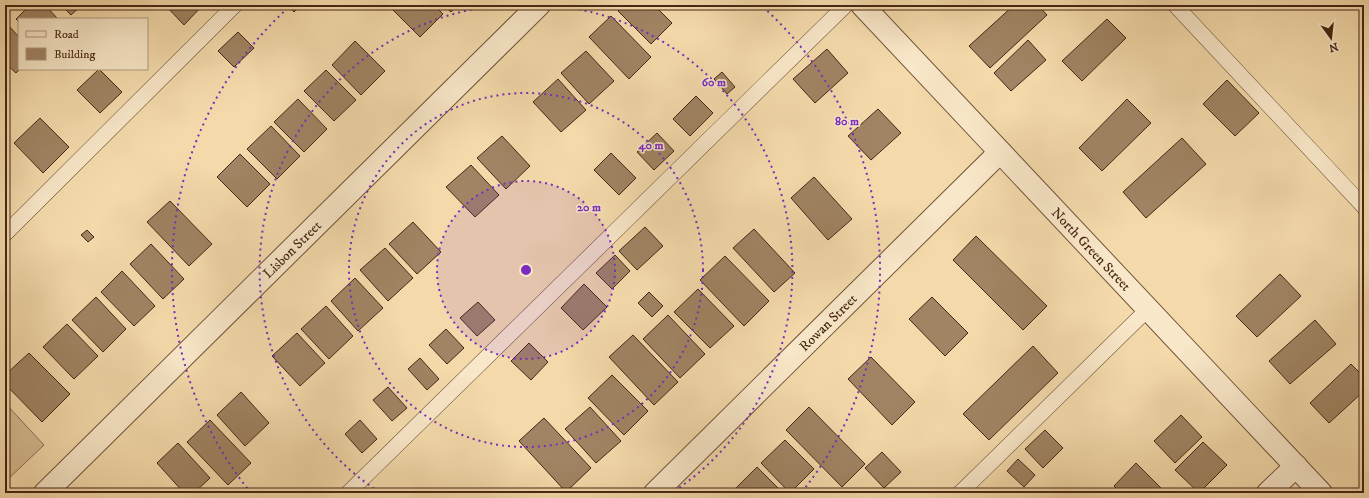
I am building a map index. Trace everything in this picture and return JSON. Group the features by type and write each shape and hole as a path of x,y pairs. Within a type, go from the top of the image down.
{"street":[{"name":"Lisbon Street","path":"45,493 539,5"},
{"name":"North Green Street","path":"862,5 1321,493"},
{"name":"Rowan Street","path":"655,493 1000,152"},
{"path":"1268,493 1296,466"}],"lane":[{"path":"5,234 235,5"},
{"path":"348,493 846,5"},
{"path":"1175,5 1364,207"},
{"path":"960,493 1148,309"}],"shaded area":[{"path":"5,403 44,445 5,482"}],"building":[{"path":"30,5 45,5 57,18 18,18 18,21 16,19"},
{"path":"61,5 82,5 71,15"},
{"path":"165,5 201,5 202,6 184,25"},
{"path":"288,5 301,5 294,12"},
{"path":"388,5 434,5 443,14 420,37"},
{"path":"443,5 458,5 451,12"},
{"path":"624,5 654,5 672,23 651,44 618,11"},
{"path":"1014,5 1038,5 1047,15 990,68 969,46"},
{"path":"611,16 651,57 629,79 589,37"},
{"path":"1107,19 1126,38 1082,81 1062,61"},
{"path":"8,25 18,36 19,70 16,73 5,63 5,28"},
{"path":"238,32 254,48 234,67 218,51"},
{"path":"1028,40 1046,60 1011,91 994,73"},
{"path":"355,41 385,71 361,95 332,65"},
{"path":"827,49 848,73 815,103 793,79"},
{"path":"586,51 614,81 589,104 561,73"},
{"path":"98,70 100,70 122,92 100,113 77,90"},
{"path":"326,70 356,100 334,121 304,91"},
{"path":"722,72 735,87 727,94 714,79"},
{"path":"558,79 586,110 561,132 533,102"},
{"path":"1227,80 1259,113 1235,136 1203,104"},
{"path":"696,96 713,113 690,136 673,119"},
{"path":"298,99 327,129 304,152 274,122"},
{"path":"1127,99 1151,123 1102,171 1079,148"},
{"path":"878,109 901,133 871,160 848,136"},
{"path":"40,118 69,147 43,173 14,143"},
{"path":"271,126 300,156 277,179 247,149"},
{"path":"657,133 674,151 654,170 637,152"},
{"path":"502,136 530,166 506,189 477,158"},
{"path":"1182,138 1206,164 1146,218 1123,192"},
{"path":"611,153 636,178 619,195 594,170"},
{"path":"240,154 270,184 247,207 217,177"},
{"path":"471,165 499,195 475,217 446,187"},
{"path":"814,177 852,219 828,240 791,198"},
{"path":"170,201 212,244 189,266 147,222"},
{"path":"413,222 441,252 417,274 389,244"},
{"path":"645,227 663,246 637,270 619,251"},
{"path":"754,229 795,273 774,292 733,248"},
{"path":"87,230 94,237 88,242 81,235"},
{"path":"976,236 1047,306 1023,330 953,260"},
{"path":"151,244 184,279 163,299 130,264"},
{"path":"385,248 413,278 388,301 360,270"},
{"path":"615,255 630,271 612,289 596,273"},
{"path":"725,256 769,301 744,326 700,280"},
{"path":"122,271 155,306 134,326 101,292"},
{"path":"1280,274 1301,296 1257,337 1236,316"},
{"path":"355,278 383,308 358,331 331,301"},
{"path":"584,284 607,307 583,330 561,308"},
{"path":"698,289 734,326 710,348 674,312"},
{"path":"649,292 663,306 652,317 638,303"},
{"path":"96,297 126,329 103,352 72,320"},
{"path":"932,297 968,333 945,356 909,319"},
{"path":"478,302 495,320 477,336 460,318"},
{"path":"326,306 353,336 329,359 301,329"},
{"path":"668,315 705,354 680,378 643,339"},
{"path":"1315,320 1336,344 1290,384 1269,361"},
{"path":"67,324 98,356 74,379 43,347"},
{"path":"446,329 464,348 447,364 429,345"},
{"path":"297,333 325,363 300,386 272,356"},
{"path":"633,335 678,382 654,405 609,357"},
{"path":"529,343 548,362 531,380 511,361"},
{"path":"1033,346 1058,373 989,440 963,414"},
{"path":"29,353 70,394 42,422 5,384 5,375"},
{"path":"871,357 915,402 892,425 848,379"},
{"path":"420,358 439,379 427,390 408,369"},
{"path":"1351,364 1364,377 1364,391 1329,423 1310,403"},
{"path":"612,375 648,411 624,435 588,398"},
{"path":"388,387 407,408 392,421 373,400"},
{"path":"241,392 269,423 245,446 217,415"},
{"path":"590,407 621,441 596,463 565,429"},
{"path":"809,407 865,464 842,487 786,430"},
{"path":"1181,415 1202,437 1175,463 1154,441"},
{"path":"544,418 591,468 566,492 519,441"},
{"path":"210,420 251,463 228,485 187,442"},
{"path":"360,420 377,439 362,453 345,434"},
{"path":"1045,430 1063,448 1043,468 1025,449"},
{"path":"785,440 814,469 790,493 761,463"},
{"path":"1203,442 1227,465 1199,493 1175,470"},
{"path":"178,443 210,478 194,493 184,493 157,463"},
{"path":"882,452 901,472 884,488 865,468"},
{"path":"1018,459 1035,475 1024,487 1007,471"},
{"path":"1136,463 1166,493 1121,493 1114,486"},
{"path":"757,467 783,493 741,493 736,488"}]}
